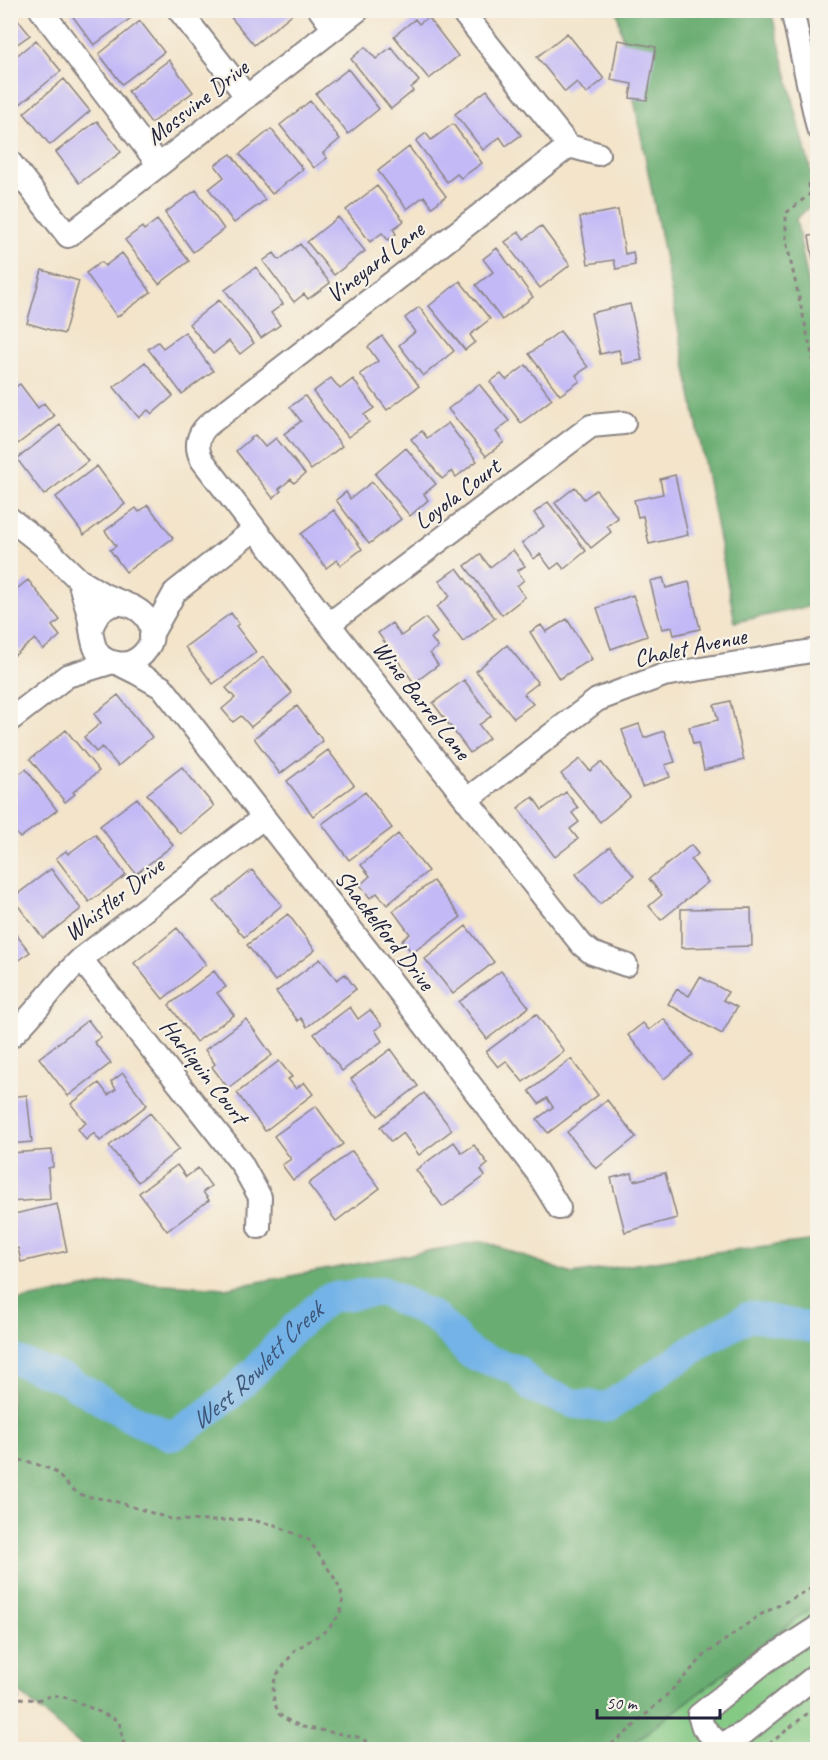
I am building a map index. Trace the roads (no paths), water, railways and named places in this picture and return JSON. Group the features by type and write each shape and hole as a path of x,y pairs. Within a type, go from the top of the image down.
{"street":[{"path":"41,10 159,165"},
{"path":"179,10 247,98"},
{"path":"320,10 334,29"},
{"name":"Mossvine Drive","path":"10,162 68,236 358,10"},
{"path":"461,10 569,146 598,154"},
{"path":"792,10 818,128"},
{"name":"Vineyard Lane","path":"197,444 208,425 569,146"},
{"name":"Loyola Court","path":"329,624 591,426 624,423"},
{"name":"Wine Barrel Lane","path":"197,444 202,460 255,529 582,945 592,953 626,965"},
{"path":"10,519 43,545 79,580 104,595 138,610 145,616 151,636"},
{"path":"67,676 91,632 95,619 104,609 116,604 127,605 175,592 255,529"},
{"path":"79,580 93,643 103,658 115,663"},
{"path":"10,720 67,676 115,663 127,663 139,657 146,651 151,636 175,592"},
{"name":"Shackelford Drive","path":"151,636 163,688"},
{"name":"Chalet Avenue","path":"466,800 597,700 664,675 812,651"},
{"name":"Shackelford Drive","path":"115,663 163,688 537,1172 559,1208"},
{"name":"Whistler Drive","path":"10,1037 36,1012 57,984 81,959 264,817"},
{"name":"Harliquin Court","path":"81,959 241,1163 260,1197 259,1227"},
{"path":"818,1627 766,1661 699,1715 703,1727 720,1745 744,1733 818,1674"}],"waterway":[{"name":"West Rowlett Creek","path":"10,1358 69,1381 135,1420 172,1436 230,1395 288,1334 328,1298 382,1291 436,1318 471,1354 517,1370 533,1388 576,1404 608,1407 702,1343 750,1316 818,1329"}]}
